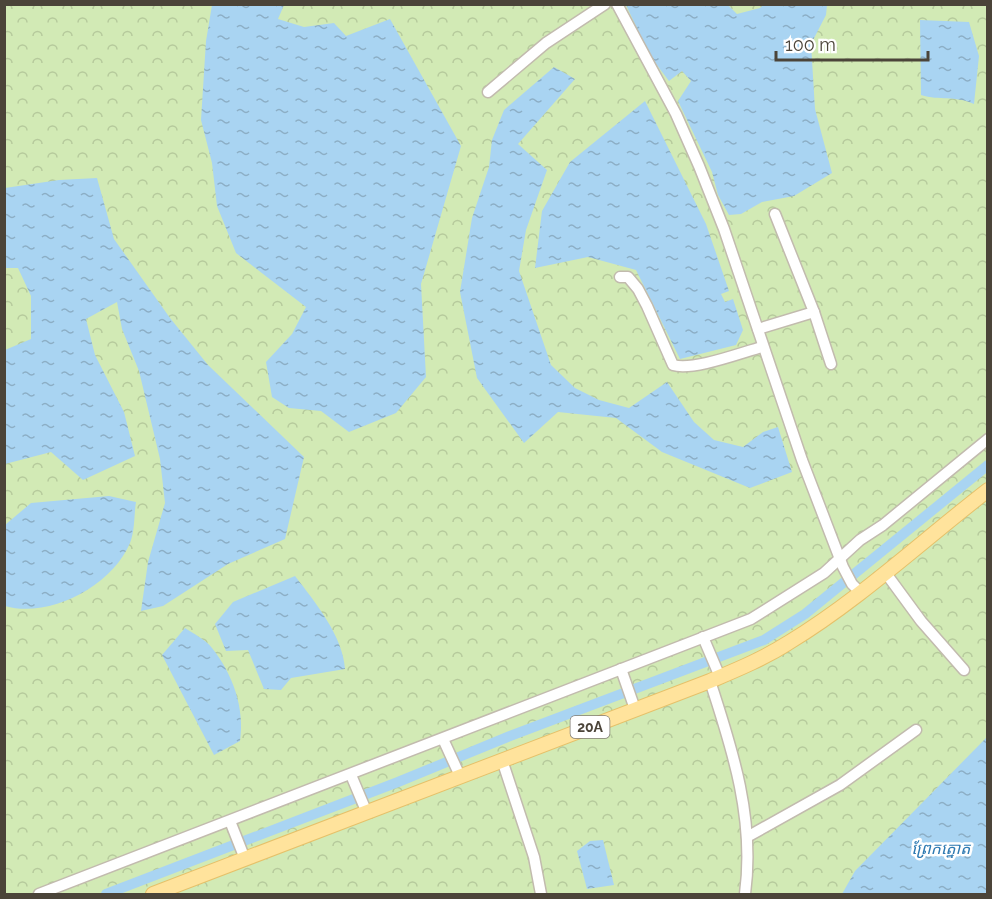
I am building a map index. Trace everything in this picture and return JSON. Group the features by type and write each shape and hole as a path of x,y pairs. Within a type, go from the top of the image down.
{"main road":[{"name":"20A","path":"153,894 501,760 633,704 715,679 787,644 856,588 885,572 987,490"}],"street":[{"path":"488,92 546,44 605,4"},
{"path":"616,4 676,114 699,166 841,562 856,588"},
{"path":"775,214 814,312 831,364"},
{"path":"620,277 628,277 638,289 673,365 681,367 693,365 762,347"},
{"path":"758,329 814,312"},
{"path":"39,894 230,821 353,779 443,739 623,674 703,637 750,619 775,606 841,562 985,445"},
{"path":"885,572 921,621 964,670"},
{"path":"703,637 739,778 747,837 745,894"},
{"path":"623,674 633,704"},
{"path":"747,837 840,785 916,730"},
{"path":"443,739 460,776"},
{"path":"501,760 534,857 541,894"},
{"path":"353,779 367,813"},
{"path":"230,821 245,859"}],"green space":[{"path":"4,5 987,5 987,894 5,894"}],"water":[{"path":"212,5 284,5 278,19 304,27 334,23 346,36 390,19 461,146 421,284 426,377 396,413 349,432 321,411 289,408 272,397 266,362 292,334 306,307 236,253 217,206 212,163 201,120 206,41"},
{"path":"626,5 728,5 737,14 760,8 763,5 827,5 826,15 811,44 815,109 832,173 794,196 762,202 741,214 729,215 718,195 712,172 678,101 691,81 682,71 669,81 650,56"},
{"path":"920,20 969,22 979,56 974,104 921,95"},
{"path":"554,67 575,79 518,144 547,170 526,230 519,271 551,365 575,388 599,400 629,408 667,382 694,422 714,440 743,447 763,432 778,427 792,472 750,488 662,452 616,418 558,412 524,443 477,378 460,292 472,218 489,167 492,140 504,110"},
{"path":"645,101 706,224 729,291 721,294 725,302 733,299 743,330 736,345 680,359 636,270 588,257 535,268 542,211 570,162"},
{"path":"97,178 114,239 170,318 208,365 304,457 285,539 228,564 163,606 141,611 148,562 165,503 160,459 139,371 122,329 117,302 86,319 95,355 124,412 135,456 83,480 51,452 5,464 5,350 31,339 31,296 18,268 5,268 5,188 59,180"},
{"path":"109,496 136,502 132,538 121,559 109,573 77,596 59,603 41,608 22,609 5,606 5,525 31,503"},
{"path":"295,576 334,632 345,669 291,678 281,690 264,689 248,650 226,651 215,624 233,602"},
{"path":"185,628 207,642 212,648 226,669 239,704 240,741 214,755 162,655"},
{"name":"ព្រែកត្នោត","path":"987,737 987,894 842,894 855,871"},
{"path":"603,840 614,885 587,889 577,851 590,841"}],"waterway":[{"path":"106,894 398,782 510,736 764,640 805,614 988,465"}]}
